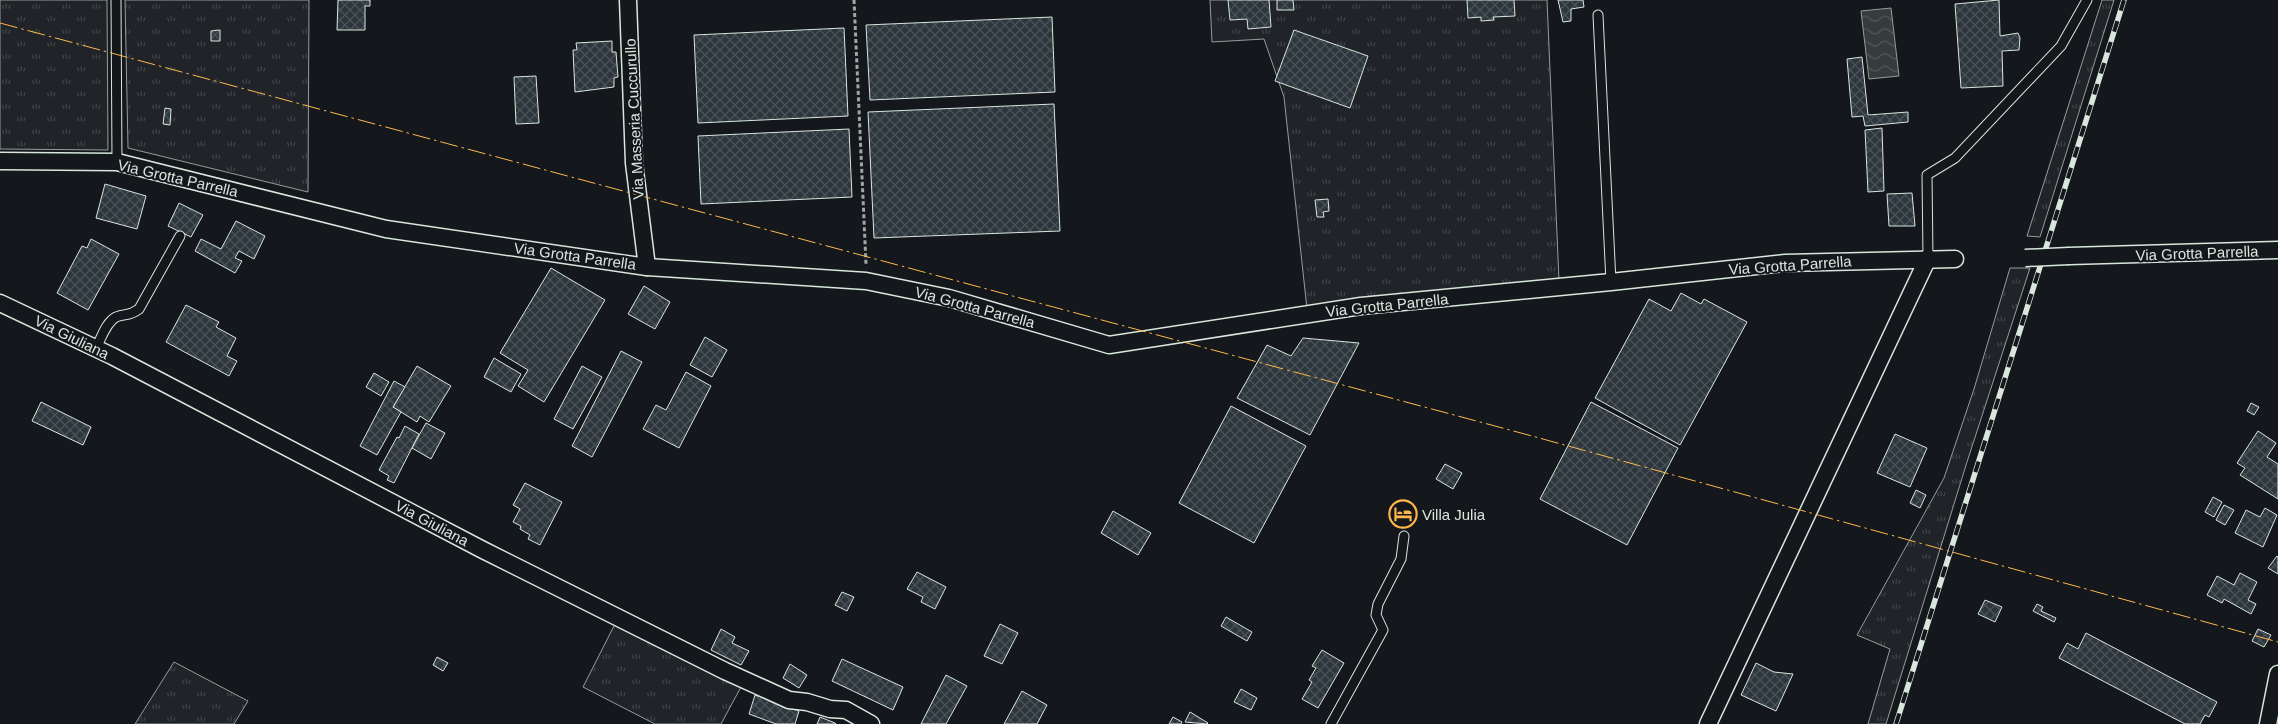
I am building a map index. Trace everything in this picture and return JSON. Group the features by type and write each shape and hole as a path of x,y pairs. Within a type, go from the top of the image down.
{"street":[{"name":"Via Masseria Cuccurullo","path":"628,0 634,164 647,267"},
{"name":"Via Grotta Parrella","path":"0,161 117,162 386,229 647,267 866,281 949,298 1109,345 1361,306 1785,263 1928,258 1955,259"},
{"name":"Via Grotta Parrella","path":"2025,258 2278,250"},
{"path":"1708,724 1928,258"},
{"name":"Via Giuliana","path":"0,302 96,348 482,550 725,671 789,700 807,702 830,709 846,710 871,724"},
{"path":"2268,724 2278,674"}],"lane":[{"path":"116,0 117,162"},
{"path":"1928,258 1927,175 1955,158 2061,46 2087,0"},
{"path":"1598,15 1611,282"},
{"path":"96,348 107,326 116,317 131,315 139,309 180,236"},
{"path":"1331,724 1383,630 1376,615 1378,604 1401,559 1404,536"}],"path":[{"path":"854,0 866,281"}],"green space":[{"path":"0,0 107,0 108,150 0,149"},
{"path":"125,0 309,0 308,192 128,148"},
{"path":"1210,0 1547,0 1559,281 1307,309 1284,97 1264,39 1212,42"},
{"path":"2102,0 2114,0 2040,237 2027,236"},
{"path":"2010,268 2030,268 1967,462 1886,724 1868,724 1890,649 1857,635 1944,478 1974,389"},
{"path":"615,624 741,687 721,724 655,724 583,687"},
{"path":"174,662 248,701 234,724 135,724"}],"water":[{"path":"1891,8 1899,76 1869,79 1861,11"}],"building":[{"path":"338,0 370,0 370,6 365,6 365,30 337,30"},
{"path":"1228,0 1269,0 1271,27 1248,29 1247,19 1230,20"},
{"path":"1277,0 1293,0 1294,10 1277,10"},
{"path":"1467,0 1514,0 1515,16 1493,17 1494,20 1481,21 1481,17 1468,18"},
{"path":"1558,0 1583,0 1584,7 1571,9 1571,21 1563,22"},
{"path":"1999,0 2000,36 2018,33 2020,38 2019,50 2002,51 2003,86 1961,88 1955,4"},
{"path":"1052,17 1055,92 870,100 866,25"},
{"path":"844,28 848,116 698,123 694,35"},
{"path":"220,30 220,41 211,41 211,31"},
{"path":"1294,30 1368,56 1350,108 1275,81"},
{"path":"612,41 612,52 616,52 618,77 614,78 614,87 575,92 573,50 577,50 576,43"},
{"path":"1862,57 1868,115 1908,112 1908,122 1865,126 1863,116 1852,117 1847,59"},
{"path":"536,76 539,123 516,124 514,77"},
{"path":"1054,104 1060,231 874,238 868,112"},
{"path":"165,108 171,109 170,125 163,124"},
{"path":"1882,128 1884,191 1868,192 1865,130"},
{"path":"849,129 852,197 701,204 698,136"},
{"path":"105,184 146,196 137,229 96,218"},
{"path":"1912,193 1915,226 1889,226 1887,194"},
{"path":"1328,199 1329,211 1323,212 1324,217 1317,217 1315,200"},
{"path":"179,203 203,215 191,237 168,226"},
{"path":"236,221 265,236 254,259 239,251 235,258 242,261 235,273 195,251 201,239 221,249"},
{"path":"91,239 119,254 88,310 57,293 82,246 87,248"},
{"path":"551,268 605,300 544,402 518,386 528,370 500,353"},
{"path":"644,286 670,302 655,329 628,314"},
{"path":"1681,293 1701,304 1704,299 1747,322 1680,445 1595,398 1649,299 1671,311"},
{"path":"186,305 219,322 216,327 236,338 227,356 237,361 229,376 166,342"},
{"path":"705,337 727,350 712,377 690,365"},
{"path":"1303,338 1359,343 1310,435 1237,398 1267,345 1291,356"},
{"path":"621,351 642,362 592,457 572,446"},
{"path":"494,358 521,374 511,392 484,377"},
{"path":"417,366 451,386 429,422 420,416 417,422 393,407"},
{"path":"582,366 602,377 573,429 554,419"},
{"path":"686,372 711,386 679,448 643,429 656,405 666,410"},
{"path":"374,373 389,382 381,396 366,387"},
{"path":"394,381 405,387 393,407 401,412 377,455 360,446"},
{"path":"41,402 91,427 83,445 32,421"},
{"path":"1591,402 1678,448 1627,545 1540,499"},
{"path":"2251,403 2259,407 2254,415 2247,411"},
{"path":"1231,406 1306,446 1254,543 1179,503"},
{"path":"426,423 445,433 431,459 412,448"},
{"path":"405,426 419,434 394,483 387,480 389,476 379,470"},
{"path":"2258,431 2276,443 2267,457 2278,464 2278,499 2240,475 2245,468 2237,463"},
{"path":"1895,434 1927,448 1910,487 1877,473"},
{"path":"1445,464 1462,473 1453,489 1436,479"},
{"path":"525,483 562,502 540,545 528,539 530,535 520,529 521,526 513,522 520,509 513,505"},
{"path":"1916,490 1926,495 1920,508 1910,503"},
{"path":"2213,497 2222,502 2214,517 2205,512"},
{"path":"2224,505 2234,510 2225,525 2216,520"},
{"path":"2265,508 2277,515 2263,547 2235,533 2246,510 2260,517"},
{"path":"1113,511 1151,533 1138,555 1101,533"},
{"path":"2278,557 2278,574 2268,568"},
{"path":"917,572 946,587 935,609 921,602 923,597 907,589"},
{"path":"2240,573 2257,582 2248,600 2256,604 2251,614 2224,599 2222,603 2207,595 2217,576 2234,585"},
{"path":"842,592 854,597 847,611 835,605"},
{"path":"1985,600 2002,607 1995,622 1978,614"},
{"path":"2037,604 2043,607 2041,611 2056,618 2054,622 2033,611"},
{"path":"1226,617 1252,632 1247,641 1221,626"},
{"path":"1000,624 1018,633 1002,664 984,656"},
{"path":"721,629 735,637 732,643 749,651 741,665 711,650"},
{"path":"2258,629 2271,635 2264,647 2252,641"},
{"path":"2086,633 2217,702 2209,717 2205,715 2200,724 2185,724 2059,658 2067,643 2078,649"},
{"path":"1322,650 1344,663 1318,708 1302,699 1312,682 1309,680 1316,668 1312,666"},
{"path":"437,657 448,663 443,671 433,665"},
{"path":"842,659 903,687 893,710 832,681"},
{"path":"1756,663 1774,672 1793,674 1776,711 1741,695"},
{"path":"790,664 807,675 799,688 783,678"},
{"path":"946,675 967,686 946,724 921,724"},
{"path":"1241,689 1257,698 1251,710 1234,702"},
{"path":"1022,691 1047,705 1037,724 1004,724"},
{"path":"755,695 799,711 795,724 776,724 749,714"},
{"path":"1190,712 1208,723 1185,722"},
{"path":"820,717 835,723 836,724 817,724"},
{"path":"1173,717 1182,722 1181,724 1169,724"}],"railway":[{"path":"1896,724 2124,0"}],"power":[{"path":"0,23 1532,436 2278,642"}],"place":[{"name":"Villa Julia","path":"1403,514"}]}
